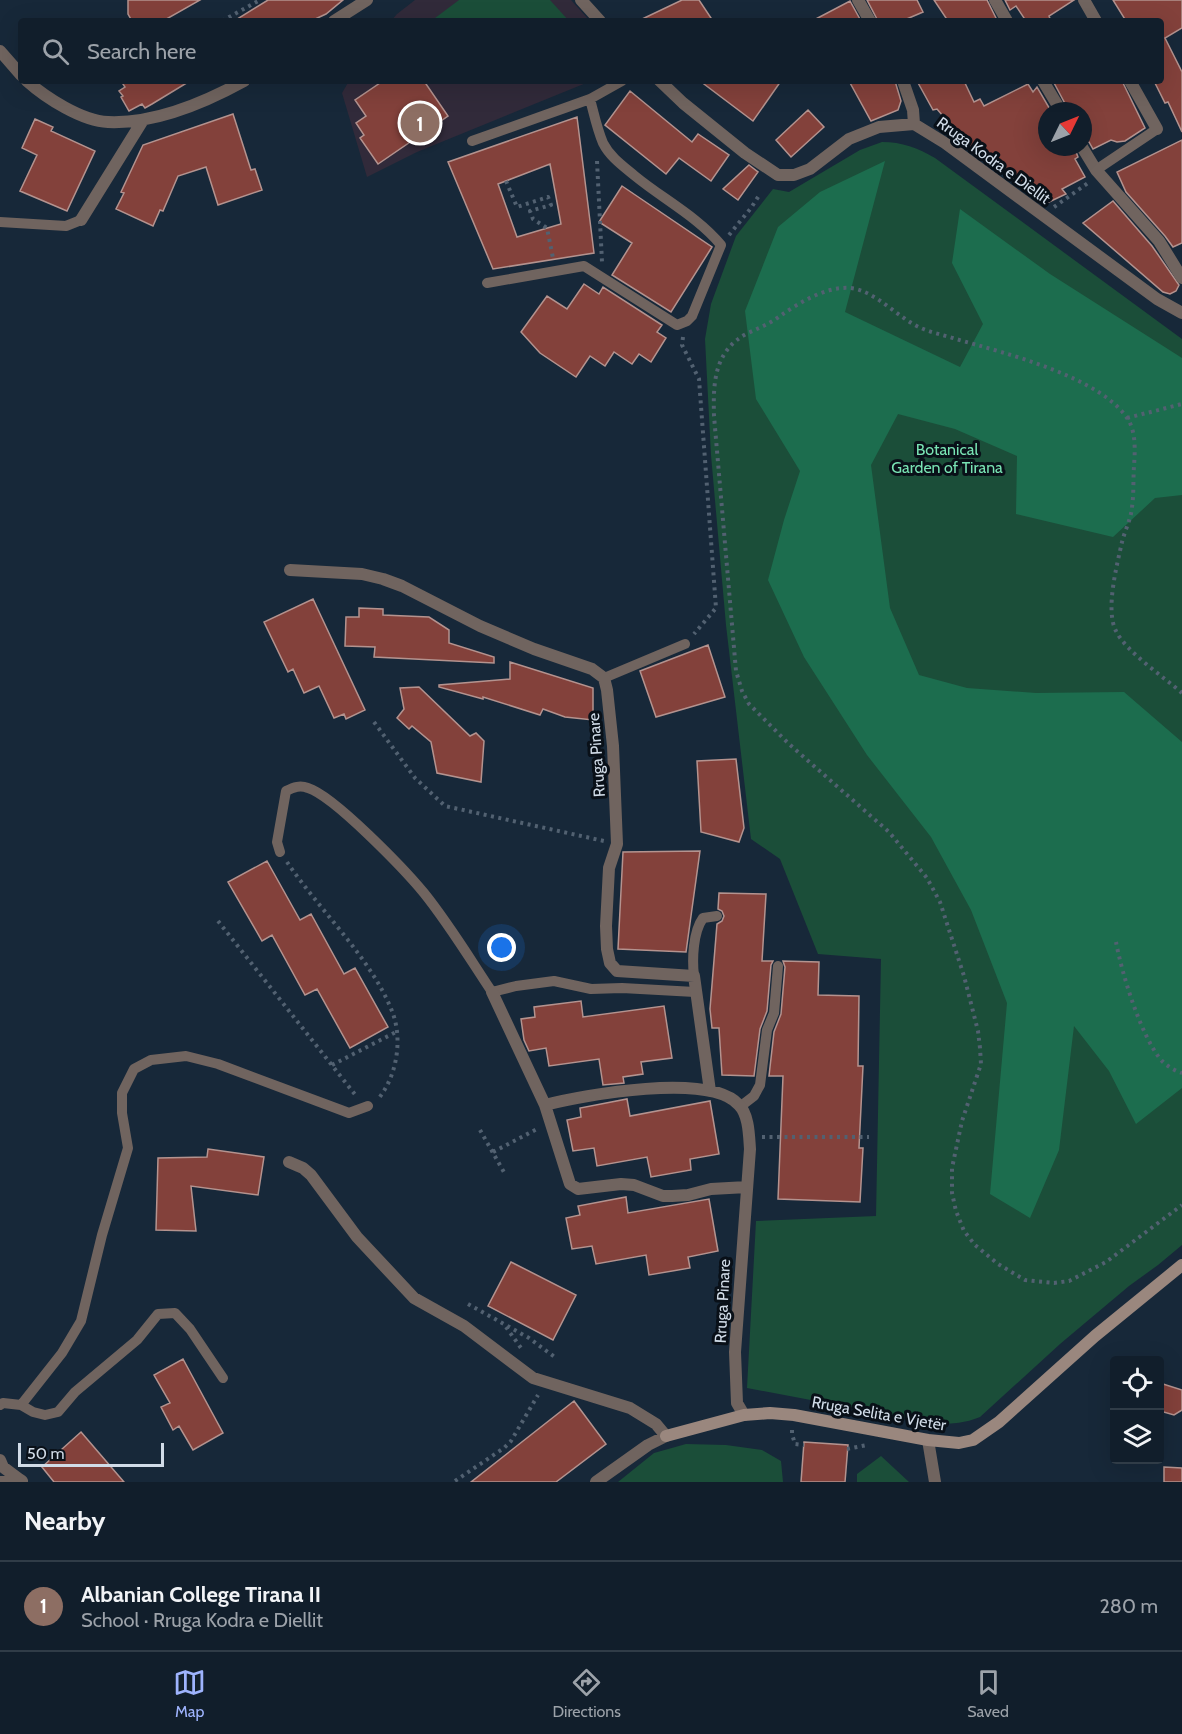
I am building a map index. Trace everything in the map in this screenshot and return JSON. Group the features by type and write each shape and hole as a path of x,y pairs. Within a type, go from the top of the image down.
{"street":[{"path":"339,18 367,0"},
{"path":"581,0 597,18"},
{"path":"858,0 868,18"},
{"path":"995,0 1005,18"},
{"path":"1084,0 1094,18"},
{"path":"0,51 18,72"},
{"path":"30,84 39,92 71,111 106,122 143,120 177,111 237,84"},
{"name":"Rruga Kodra e Diellit","path":"663,84 745,153 778,175 794,175 810,169 849,139 879,127 914,124 945,143 1157,299 1182,313"},
{"path":"904,84 913,110 914,124"},
{"path":"1044,84 1055,102"},
{"path":"1132,84 1157,129"},
{"path":"81,220 143,120"},
{"path":"1087,156 1096,170 1159,242 1182,278"},
{"path":"290,570 362,574 382,579 412,590 480,626 534,649 592,669 604,678"},
{"name":"Rruga Pinare","path":"604,678 613,746 617,844 609,868 606,926 610,963 617,971 694,976"},
{"path":"694,976 710,1091"},
{"path":"492,993 545,1105 570,1184 578,1189 621,1184 634,1185 663,1196 688,1195 711,1189 747,1187"},
{"path":"545,1105 570,1098 628,1091 690,1088 727,1095 741,1106"},
{"name":"Rruga Pinare","path":"741,1106 750,1143 735,1352 737,1403 744,1415"},
{"path":"289,1162 303,1168 311,1175 357,1237 414,1298 464,1326 533,1378 630,1408 656,1424 666,1436"},
{"name":"Rruga Selita e Vjetër","path":"597,1482 648,1445 666,1436 744,1415 770,1413 794,1415 928,1440 958,1443 973,1440 999,1422 1095,1336 1182,1265"},
{"path":"928,1440 935,1482"},
{"path":"0,1460 3,1467 22,1480"},
{"path":"0,1482 22,1480"}],"lane":[{"path":"472,141 590,99 617,84"},
{"path":"487,283 584,266 677,325 692,316 721,245 693,219 617,161 604,145 596,125 590,99"},
{"path":"1096,170 1157,129"},
{"path":"0,222 66,226 81,220"},
{"path":"604,678 686,644"},
{"path":"280,852 277,842 286,791 296,786 308,788 326,798 380,847 424,893 492,993 516,986 554,981 591,989 622,988 695,992"},
{"path":"694,976 695,943 699,923 704,918 717,916"},
{"path":"741,1106 754,1096 760,1085 767,1030 774,1013 778,966"},
{"path":"21,1405 62,1353 81,1321 102,1235 128,1148 122,1113 122,1093 134,1069 151,1060 186,1056 218,1064 349,1113 368,1106"},
{"path":"0,1405 3,1402 21,1405 33,1412 45,1414 58,1412 75,1392 137,1340 158,1314 175,1313 190,1329 223,1378"}],"path":[{"path":"227,18 260,0"},
{"path":"597,160 603,278"},
{"path":"1043,215 1089,182 1096,170"},
{"path":"506,181 517,207 548,197 551,205 530,211"},
{"path":"721,245 752,208 760,194"},
{"path":"527,204 534,219 547,228 553,259"},
{"path":"1182,693 1125,645 1112,620 1111,605 1122,542 1132,507 1134,440 1130,423 1116,405 1090,387 1044,367 922,329 873,297 850,288 825,292 801,301 767,325 746,334 723,356 714,387 732,645 736,671 749,704 889,831 927,878 940,902 964,975 978,1031 981,1064 962,1121 952,1168 952,1193 964,1232 986,1256 1010,1273 1025,1280 1054,1283 1069,1281 1106,1262 1182,1205"},
{"path":"681,345 699,379 716,608 686,644"},
{"path":"1127,418 1182,404"},
{"path":"375,722 415,778 445,806 617,844"},
{"path":"218,921 358,1099 368,1106 377,1101 388,1086 399,1048 393,1013 371,971 303,886 280,852"},
{"path":"1116,942 1128,990 1152,1048 1164,1063 1182,1073"},
{"path":"332,1065 396,1032"},
{"path":"493,1152 551,1121"},
{"path":"480,1130 505,1174"},
{"path":"769,1137 869,1137"},
{"path":"468,1304 529,1338 556,1358"},
{"path":"455,1480 482,1464 511,1441 547,1383"}],"shaded area":[{"path":"415,0 571,0 587,18 394,18"},
{"path":"347,84 584,84 417,152 367,177 342,93"}],"green space":[{"path":"459,0 550,0 566,18 435,18"},
{"name":"Botanical Garden of Tirana","path":"882,142 910,146 935,158 1182,339 1182,1245 1060,1344 980,1417 948,1424 937,1424 747,1388 756,1221 876,1216 881,959 818,954 780,859 751,839 726,625 711,455 705,339 711,304 736,236 773,189 789,192 860,150"},
{"path":"885,161 845,312 960,367 983,324 952,263 960,209 1050,274 1182,358 1182,495 1155,498 1113,537 1016,514 1017,456 955,429 898,414 871,465 890,608 919,675 967,688 1036,693 1124,692 1182,742 1182,1088 1136,1124 1109,1071 1074,1026 1059,1150 1030,1218 990,1194 1007,1003 971,910 931,837 867,755 804,657 768,580 800,471 756,399 745,311 778,227 820,192"},
{"path":"686,1444 726,1445 762,1450 781,1461 783,1482 618,1482 654,1453"},
{"path":"881,1456 909,1482 857,1482 857,1474"}],"building":[{"path":"128,0 200,0 168,18 130,18"},
{"path":"268,0 343,0 317,18 239,18"},
{"path":"682,0 699,0 711,18 644,18"},
{"path":"867,0 917,0 923,12 909,18 876,18"},
{"path":"934,0 987,0 996,18 946,18"},
{"path":"1005,0 1074,0 1049,16 1050,18 1024,18 1016,6 1010,10"},
{"path":"1113,0 1182,0 1182,28 1165,38 1182,72 1182,132 1168,102 1165,103 1156,84 1164,84 1164,18 1124,18"},
{"path":"850,1 859,18 818,18"},
{"path":"123,84 185,84 145,108 142,104 129,111 119,91 125,87"},
{"path":"379,84 426,84 448,116 378,164 360,138 364,135 356,123 366,116 355,100"},
{"path":"704,84 779,84 753,121"},
{"path":"851,84 896,84 901,101 898,110 871,121"},
{"path":"919,84 965,84 974,102 980,99 984,106 1028,84 1033,92 1037,87 1046,102 1038,102 1038,156 1078,156 1075,159 1085,177 1062,189 1066,194 1049,202 1046,197 1041,200 1027,189 1024,190 1019,181 1016,182 1013,177 1010,179 1006,171 1001,173 997,165 993,167 987,155 982,157 977,149 974,150 954,133 956,131 937,109 933,110"},
{"path":"1055,84 1123,84 1145,128 1125,141 1111,140 1093,149 1092,102 1064,102"},
{"path":"630,91 692,142 698,134 729,155 711,181 679,158 666,174 605,125"},
{"path":"808,110 824,127 791,157 776,140"},
{"path":"233,114 251,170 255,169 262,190 218,205 206,167 178,176 163,211 160,210 153,226 116,209 124,193 121,192 143,145"},
{"path":"577,117 594,253 493,269 448,162","holes":["550,164 561,224 517,237 498,184"]},
{"path":"35,119 53,127 51,131 95,151 67,211 20,191 37,155 22,148"},
{"path":"1182,140 1182,243 1173,247 1126,192 1117,172"},
{"path":"749,165 758,172 738,200 723,189"},
{"path":"622,186 712,247 671,312 612,275 632,243 599,222"},
{"path":"1113,201 1152,246 1179,285 1176,291 1170,294 1163,292 1083,223"},
{"path":"584,284 599,294 603,287 662,325 657,332 666,338 651,362 639,354 632,364 614,352 605,366 590,356 576,377 540,353 521,332 547,296 567,309"},
{"path":"313,599 365,710 346,719 344,714 334,718 319,686 304,693 293,669 288,672 264,622"},
{"path":"359,608 383,609 383,615 429,617 449,630 449,643 494,657 494,663 374,657 375,647 345,646 346,617 359,617"},
{"path":"708,645 725,697 656,717 640,671"},
{"path":"510,662 593,688 593,720 565,717 543,709 540,715 483,697 483,699 439,687 439,685 510,679"},
{"path":"419,687 470,736 476,733 484,741 481,782 437,773 431,742 412,726 409,729 397,718 404,709 400,688"},
{"path":"736,759 744,828 739,842 701,832 697,761"},
{"path":"700,851 686,952 618,949 623,852"},
{"path":"267,861 300,920 311,914 344,974 355,968 388,1027 350,1048 317,989 305,995 272,935 262,941 228,882"},
{"path":"719,893 766,894 762,961 773,961 767,1011 760,1029 754,1076 722,1075 719,1028 712,1028 710,1009 717,924 724,916 718,909"},
{"path":"783,961 819,962 818,995 859,996 858,1066 863,1066 859,1148 863,1148 860,1202 778,1199 783,1076 769,1076 774,1032 781,1014 785,967"},
{"path":"581,1001 583,1017 664,1006 672,1058 641,1062 643,1074 623,1077 624,1083 603,1085 599,1059 549,1066 546,1048 529,1051 524,1040 521,1019 535,1017 534,1007"},
{"path":"627,1099 630,1116 710,1101 719,1154 690,1159 691,1170 651,1177 647,1157 597,1166 594,1148 573,1151 567,1120 581,1117 580,1108"},
{"path":"208,1149 264,1157 258,1195 191,1186 196,1231 156,1230 158,1158 207,1157"},
{"path":"626,1197 628,1213 709,1199 718,1251 688,1257 690,1268 649,1275 646,1255 596,1264 592,1246 572,1249 566,1218 580,1215 578,1206"},
{"path":"511,1262 576,1295 553,1340 488,1306"},
{"path":"183,1359 223,1433 193,1450 179,1426 173,1430 161,1407 170,1403 154,1375"},
{"path":"1164,1384 1182,1390 1182,1410 1174,1415 1164,1412"},
{"path":"574,1401 606,1444 556,1482 471,1482"},
{"path":"81,1432 124,1482 54,1482 42,1467"},
{"path":"804,1442 848,1445 845,1482 801,1482"},
{"path":"1164,1467 1182,1468 1182,1482 1164,1482"}],"place":[{"name":"Albanian College Tirana II","path":"420,123"}]}
